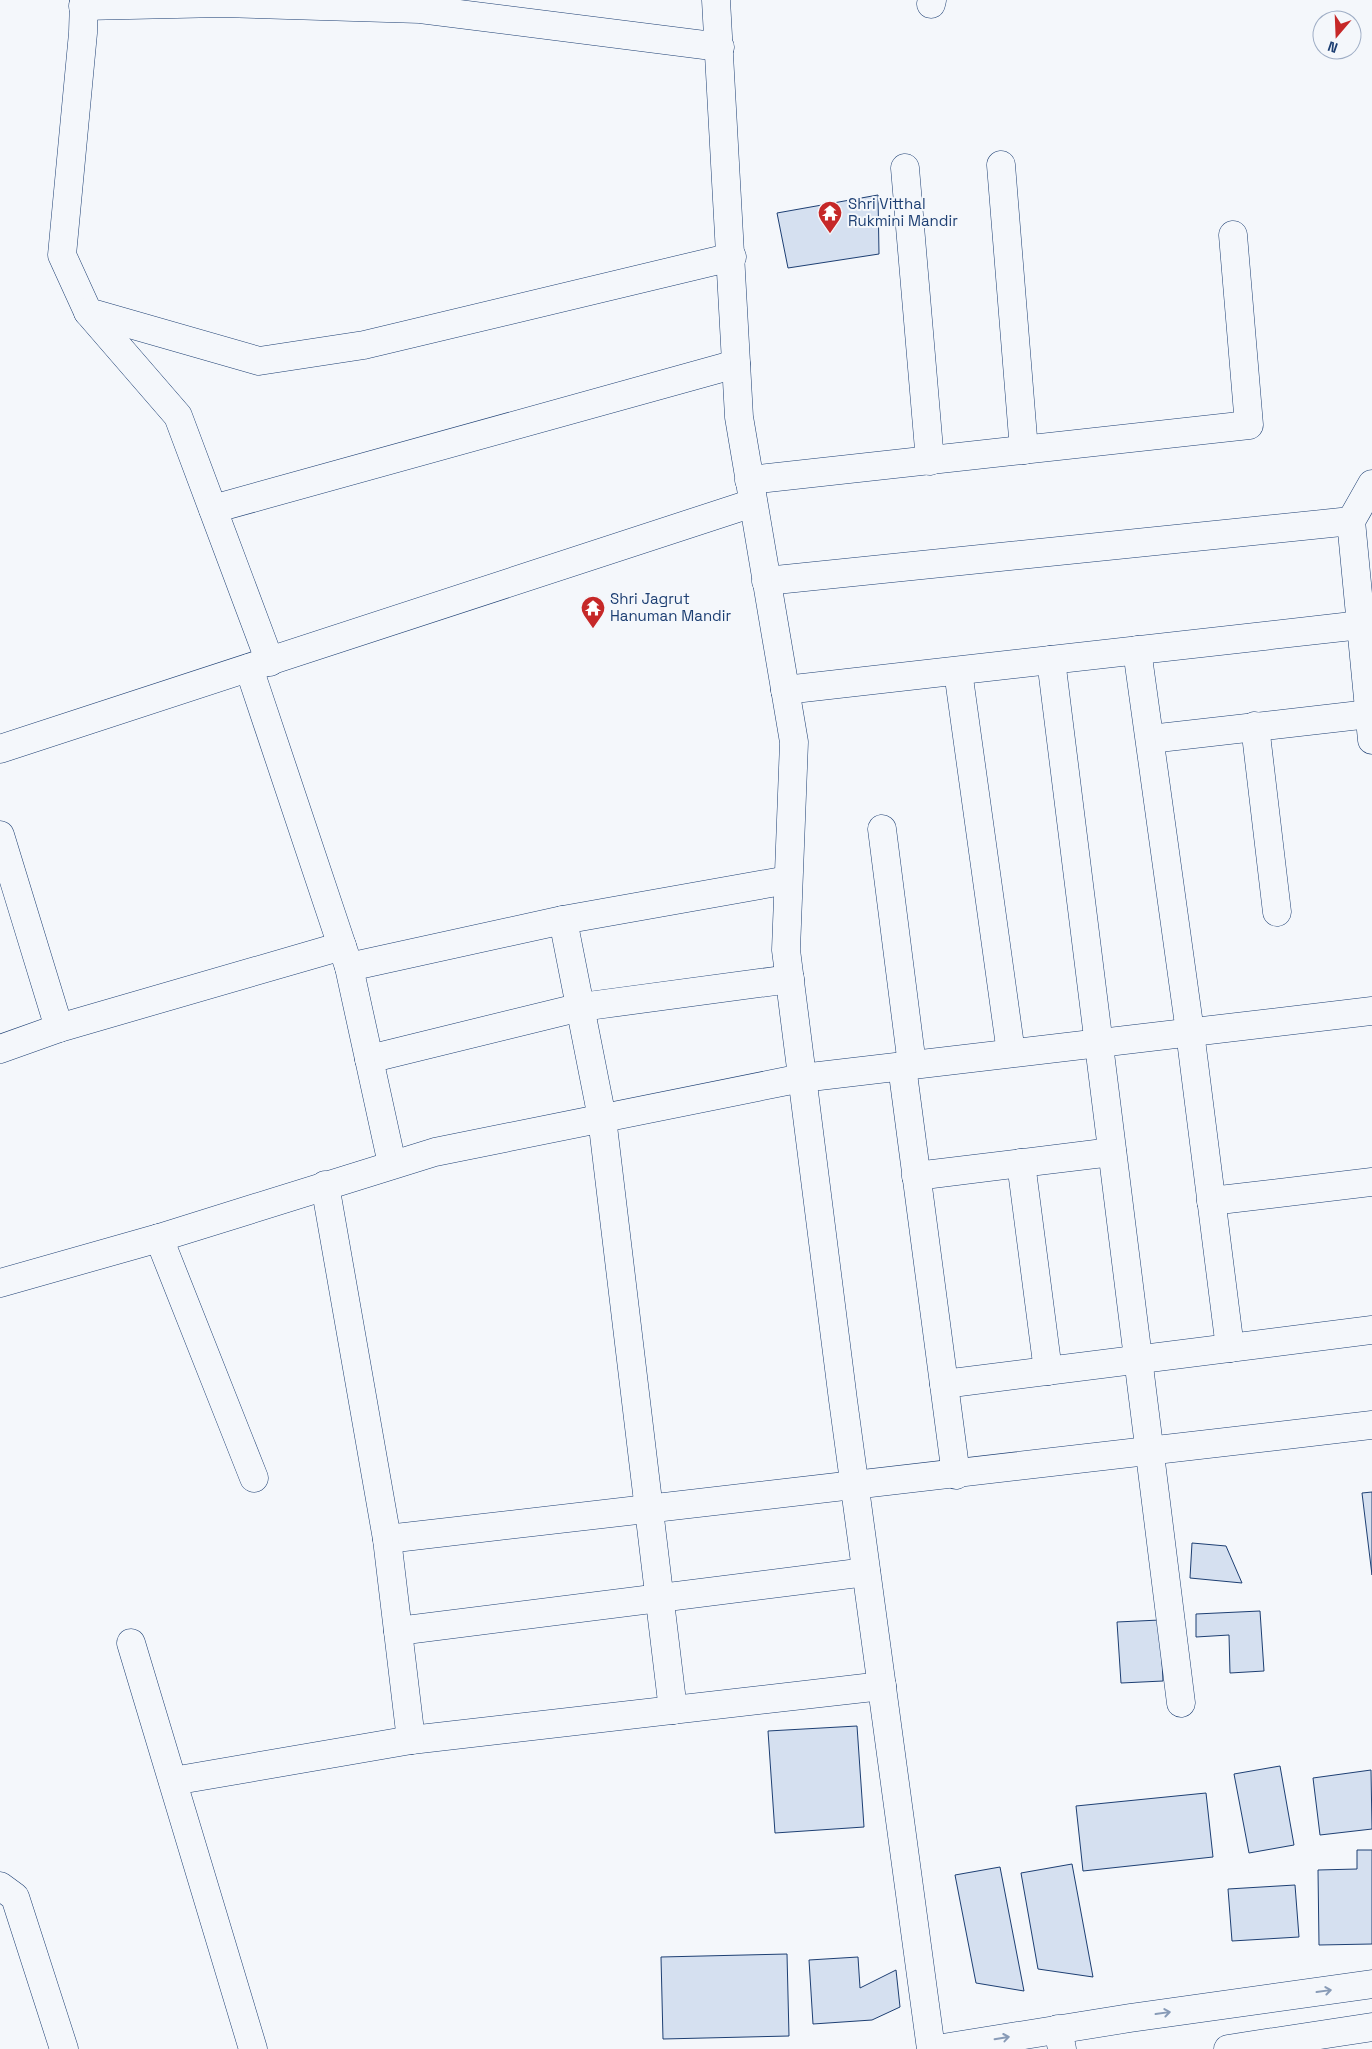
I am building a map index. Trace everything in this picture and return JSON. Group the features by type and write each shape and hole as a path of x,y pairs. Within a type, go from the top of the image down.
{"street":[{"path":"716,0 732,257 739,417 794,742 786,950 866,1572 932,2049"},
{"path":"392,1164 346,956 213,509 178,416 88,312 62,255 84,3 337,4 420,9 720,46"},
{"path":"1001,165 1024,450"},
{"path":"905,168 930,461"},
{"path":"0,749 260,665 751,492 930,461 1248,425 1233,235"},
{"path":"88,312 259,361 364,345 732,257"},
{"path":"213,509 736,364"},
{"path":"1372,484 1351,521 1372,740"},
{"path":"766,581 1351,521"},
{"path":"784,690 1361,625"},
{"path":"1138,650 1190,1032 1230,1348"},
{"path":"1051,660 1181,1703"},
{"path":"958,671 1011,1053"},
{"path":"1150,739 1370,714"},
{"path":"1255,726 1277,912"},
{"path":"882,829 907,1066 916,1176 956,1474"},
{"path":"0,836 59,1028"},
{"path":"0,1049 59,1028 346,956 788,880"},
{"path":"564,920 602,1118 673,1710"},
{"path":"369,1059 581,1007 790,979"},
{"path":"0,1283 159,1238 435,1152 802,1078 1372,1011"},
{"path":"916,1176 1112,1152"},
{"path":"1021,1163 1048,1371"},
{"path":"1211,1202 1372,1182"},
{"path":"325,1185 387,1539 411,1740"},
{"path":"159,1238 254,1478"},
{"path":"944,1384 1372,1330"},
{"path":"387,1539 1372,1425"},
{"path":"398,1632 866,1572"},
{"path":"131,1643 253,2049"},
{"path":"173,1781 411,1740 882,1686"},
{"path":"0,1886 15,1896 64,2049"},
{"path":"937,2049 1060,2039 1372,1984"},
{"path":"1228,2049 1372,2027"}],"building":[{"name":"Shri Vitthal Rukmini Mandir","path":"878,195 879,254 788,268 777,213"},
{"path":"1372,1492 1372,1575 1362,1493"},
{"path":"1192,1543 1226,1546 1242,1583 1190,1578"},
{"path":"1260,1611 1264,1671 1230,1673 1229,1635 1196,1637 1196,1614"},
{"path":"1160,1620 1163,1681 1121,1683 1117,1622"},
{"path":"857,1726 864,1827 775,1833 768,1731"},
{"path":"1280,1766 1294,1845 1249,1853 1234,1774"},
{"path":"1371,1770 1372,1829 1320,1835 1313,1778"},
{"path":"1206,1793 1213,1857 1083,1871 1076,1806"},
{"path":"1357,1850 1372,1850 1372,1944 1319,1945 1318,1870 1357,1869"},
{"path":"1072,1864 1093,1977 1038,1969 1021,1873"},
{"path":"1000,1867 1024,1991 976,1983 955,1875"},
{"path":"1295,1885 1299,1937 1232,1941 1228,1889"},
{"path":"787,1954 789,2036 663,2039 661,1957"},
{"path":"858,1957 860,1988 896,1970 900,2007 872,2020 813,2024 809,1960"}],"place":[{"name":"Shri Vitthal Rukmini Mandir","path":"830,234"},
{"name":"Shri Jagrut Hanuman Mandir","path":"593,629"}]}
